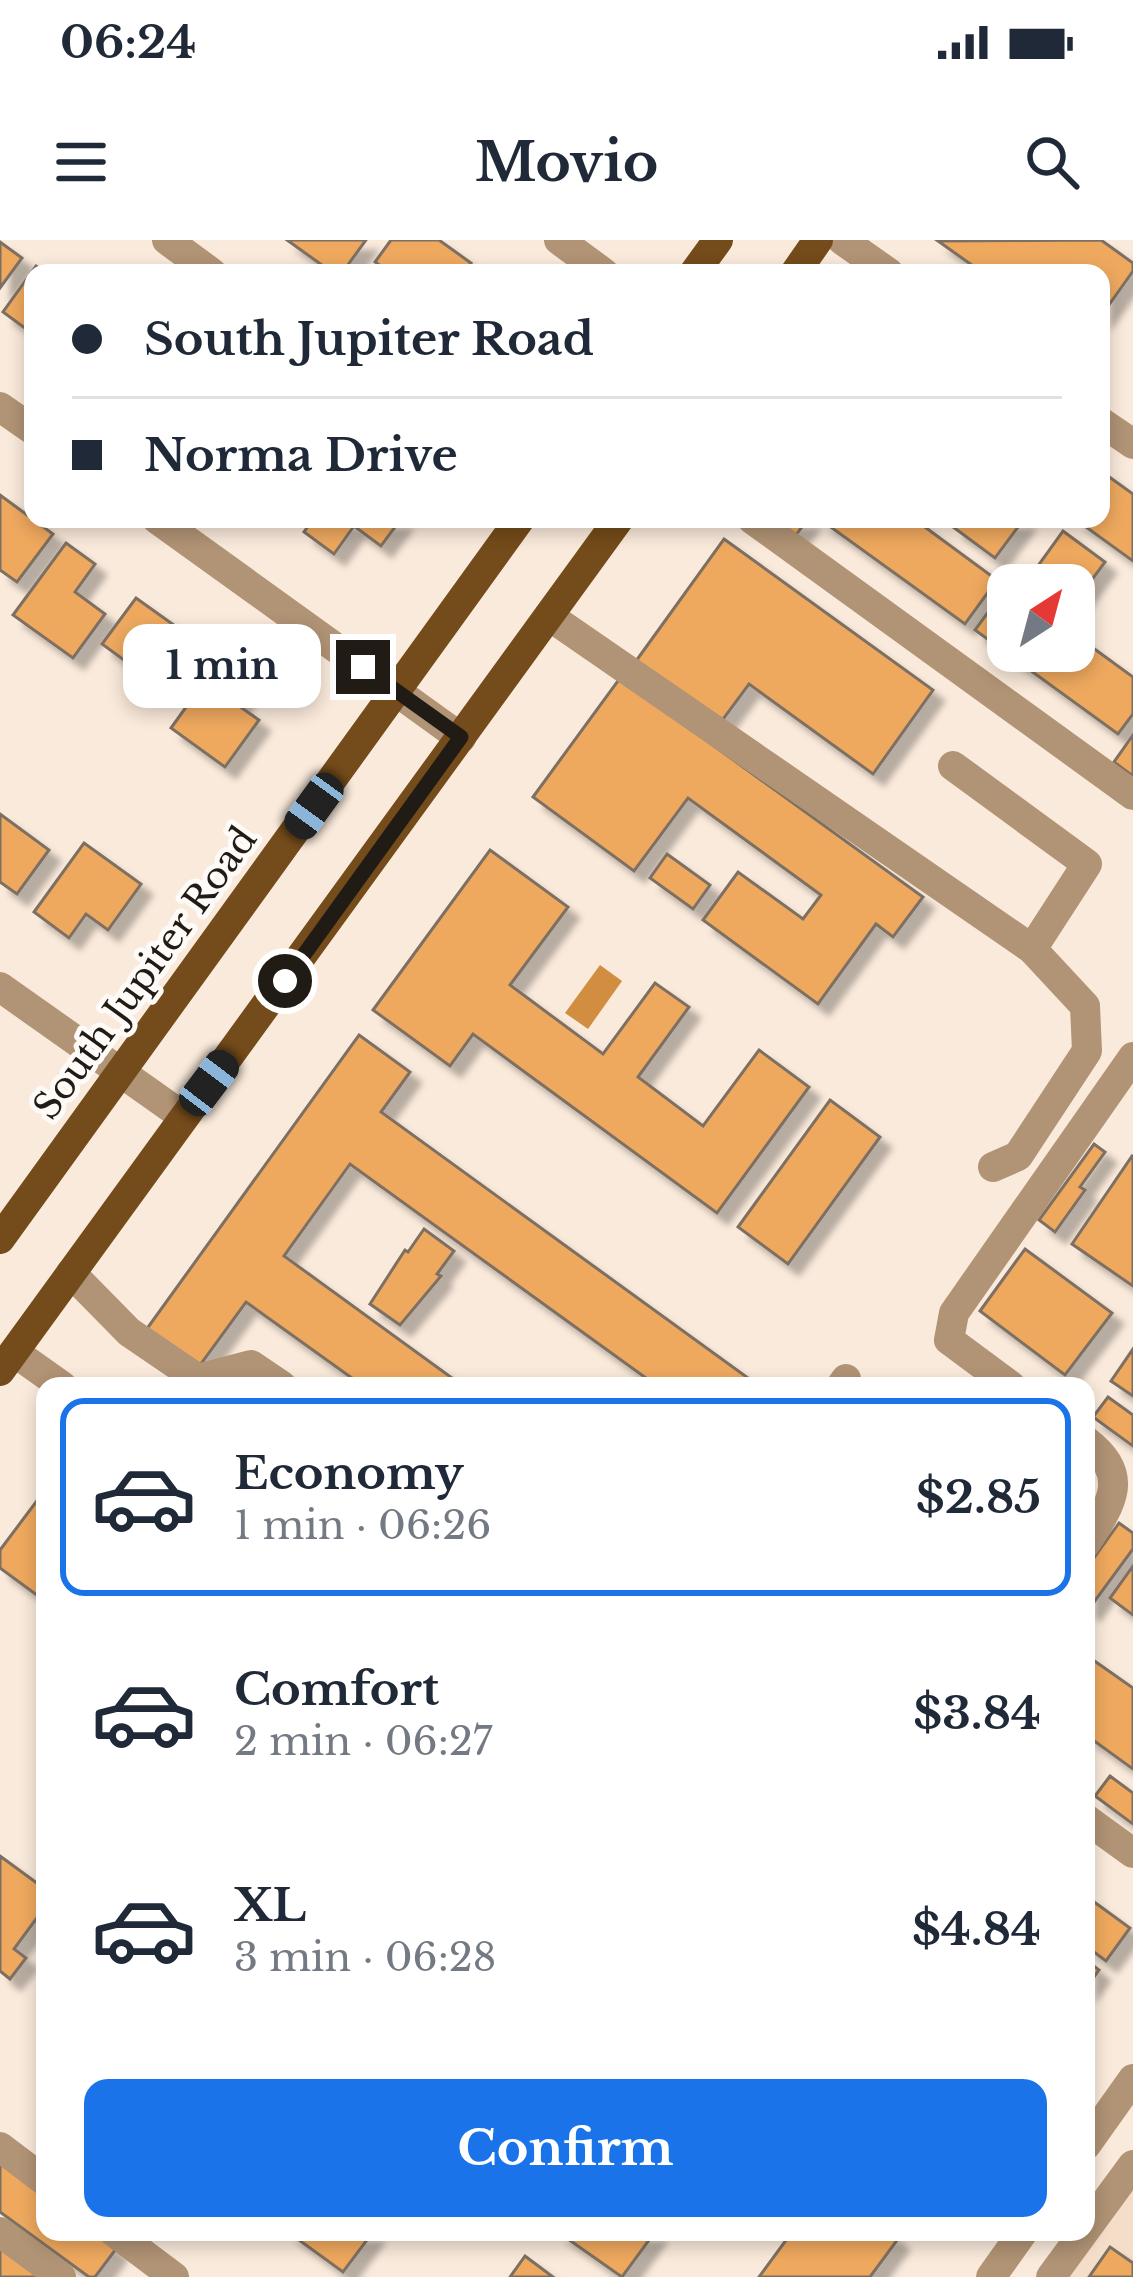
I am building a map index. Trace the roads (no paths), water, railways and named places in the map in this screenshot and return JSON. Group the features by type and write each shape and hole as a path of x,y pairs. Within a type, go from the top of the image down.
{"main road":[{"name":"South Jupiter Road","path":"0,1239 514,528"},
{"path":"7,1361 613,528"}],"street":[{"path":"166,240 199,264"},
{"path":"559,240 592,264"},
{"path":"842,240 877,264"},
{"path":"170,528 461,737"},
{"path":"764,528 1133,795"},
{"path":"549,616 1032,949 1085,1006 1087,1051 1018,1156 993,1167"},
{"path":"952,766 1087,864 1032,949"},
{"path":"0,986 184,1117"},
{"path":"999,1377 949,1340 954,1313 1133,1058"},
{"path":"71,1273 129,1332 195,1377"},
{"path":"7,1361 42,1377"},
{"path":"206,1377 251,1365 268,1377"},
{"path":"1095,1448 1106,1456 1115,1480 1095,1529"},
{"path":"1095,1825 1133,1852"},
{"path":"1095,2134 1130,2091"},
{"path":"0,2147 36,2174"},
{"path":"1095,2216 1133,2165"},
{"path":"0,2232 61,2277"},
{"path":"125,2241 173,2277"},
{"path":"991,2277 1017,2241"},
{"path":"1051,2277 1077,2241"}]}
